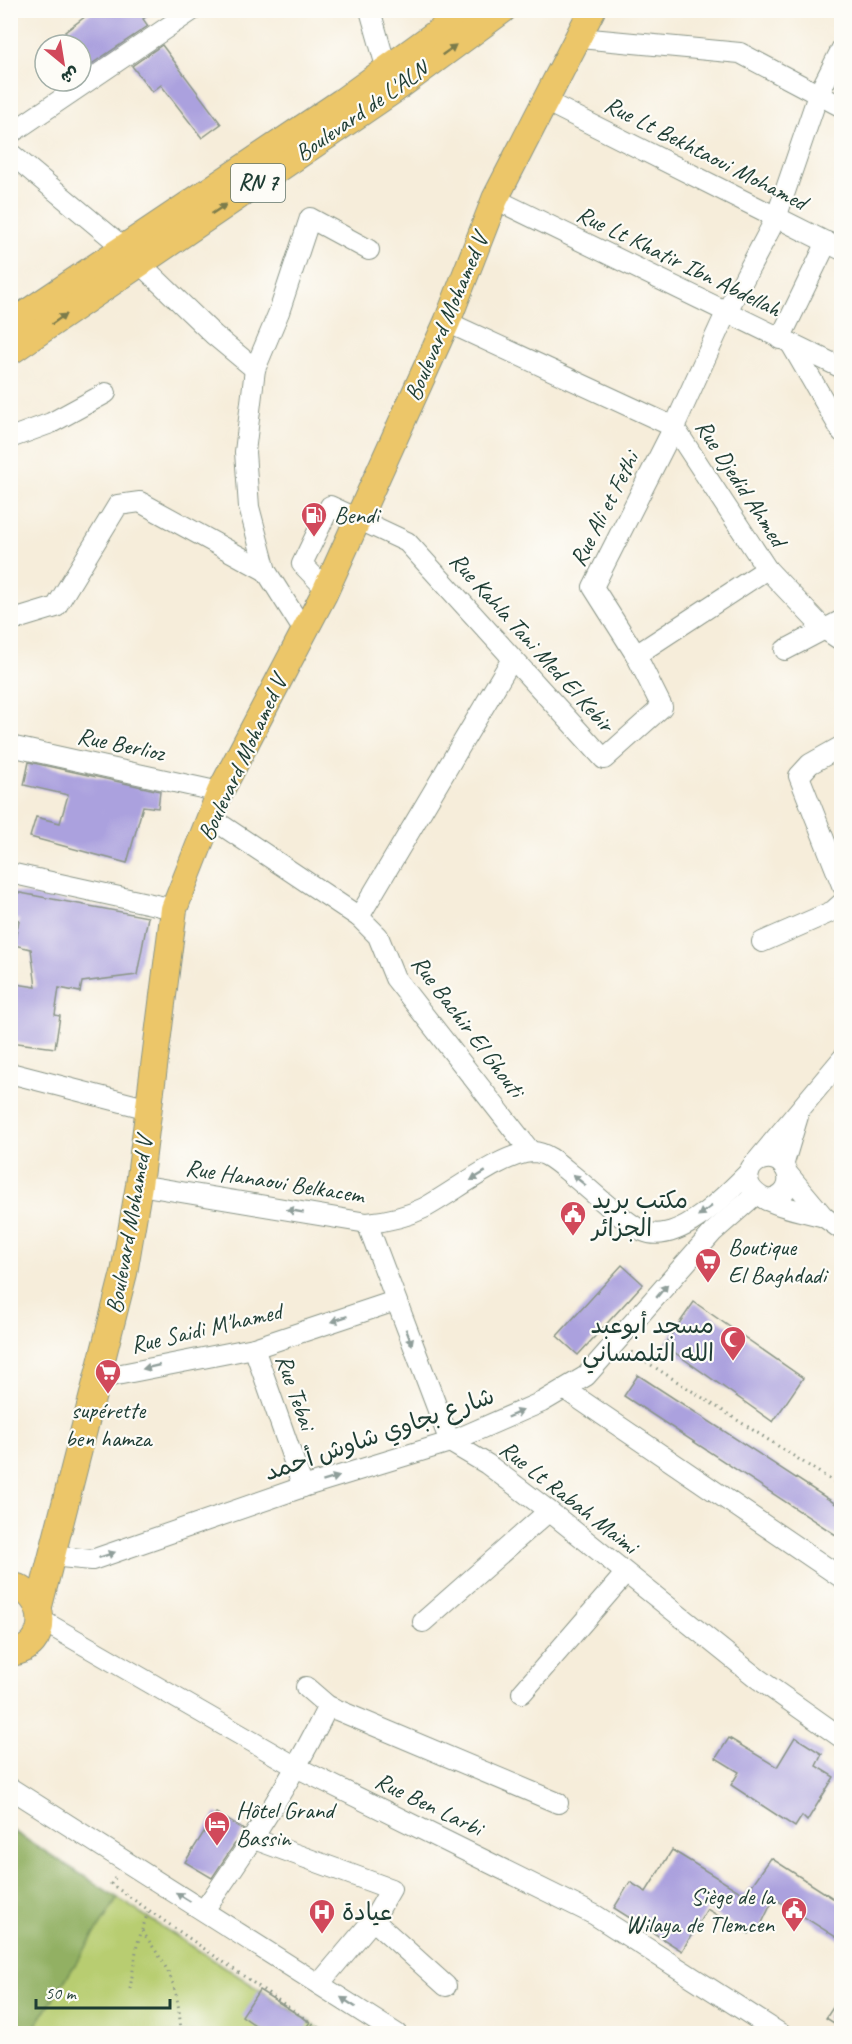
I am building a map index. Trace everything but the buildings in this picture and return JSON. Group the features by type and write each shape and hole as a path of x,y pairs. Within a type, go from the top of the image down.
{"main road":[{"name":"Boulevard de L'ALN","path":"10,352 132,255 468,10"},
{"name":"Boulevard de L'ALN","path":"10,324 132,255 393,91 503,10"},
{"name":"Boulevard Mohamed V","path":"42,1622 50,1556 124,1273 139,1185 174,909 220,792 326,589 447,322 495,199 580,38 592,10"},
{"path":"13,1657 33,1641 42,1622 27,1591 15,1586 50,1556"}],"street":[{"path":"10,134 193,10"},
{"path":"370,10 387,70"},
{"path":"580,38 740,52 842,107"},
{"path":"674,427 726,313 776,218 818,95 842,48"},
{"name":"Rue Lt Bekhtaoui Mohamed","path":"547,102 834,246"},
{"path":"10,153 132,255 214,335 255,369"},
{"name":"Rue Lt Khatir Ibn Abdellah","path":"495,199 842,368"},
{"path":"304,631 266,571 249,507 245,452 255,369 279,312 310,218 369,250"},
{"path":"834,246 785,341 842,432"},
{"name":"Rue Djedid Ahmed","path":"447,322 674,427 767,569 824,629 842,641"},
{"path":"10,438 51,423 106,393"},
{"name":"Rue Ali et Fethi","path":"663,707 636,655 593,587 674,427"},
{"path":"10,621 56,607 118,506 140,502 266,571"},
{"name":"Rue Kahla Tani Med El Kebir","path":"357,519 407,542 604,759 663,707"},
{"path":"636,655 767,569"},
{"path":"784,650 842,620"},
{"path":"359,917 512,658"},
{"name":"Rue Berlioz","path":"10,746 220,792"},
{"path":"842,746 810,764 799,776 842,885"},
{"name":"Rue Bachir El Ghouti","path":"211,818 359,917 378,936 395,978 531,1152 540,1153 556,1162 640,1230 662,1234 686,1225 722,1198 752,1168"},
{"path":"10,873 174,909"},
{"path":"762,942 833,911 842,903"},
{"path":"824,1217 760,1197 748,1185 752,1168 842,1059"},
{"path":"10,1073 149,1109"},
{"path":"760,1197 779,1197 784,1192 788,1182 785,1170 801,1107"},
{"name":"Rue Hanaoui Belkacem","path":"139,1185 368,1223 388,1221 415,1212 483,1172 514,1157 531,1152"},
{"path":"752,1168 766,1159 785,1170 824,1217 842,1230"},
{"name":"شارع بجاوي شاوش أحمد","path":"50,1556 92,1560 303,1487 450,1442 566,1390 586,1376 617,1343 713,1232 760,1197"},
{"path":"368,1223 394,1301 450,1442"},
{"name":"Rue Saidi M'hamed","path":"96,1379 183,1360 254,1348 394,1301"},
{"name":"Rue Tebai","path":"254,1348 303,1487"},
{"path":"566,1390 842,1578"},
{"name":"Rue Lt Rabah Maimi","path":"450,1442 487,1464 549,1510 625,1574 757,1677 842,1738"},
{"path":"423,1622 549,1510"},
{"path":"522,1694 625,1574"},
{"name":"Rue Ben Larbi","path":"42,1622 298,1768 595,1915 781,2034"},
{"path":"306,1687 328,1706 558,1803"},
{"path":"204,1910 254,1839 298,1768 328,1706"},
{"path":"10,1788 397,2034"},
{"path":"254,1839 391,1889 373,1920 319,1984"},
{"path":"373,1920 446,1986"}],"path":[{"path":"617,1343 842,1487"},
{"path":"111,1884 327,2034"},
{"path":"130,1989 137,1945 149,1909"},
{"path":"142,1932 166,1966 179,1997 181,2034"}],"green space":[{"path":"10,1829 327,2033 11,2033"},
{"path":"10,1829 118,1898 31,2033 11,2033"}],"place":[{"name":"Bendi","path":"314,538"},
{"name":"مكتب بريد الجزائر","path":"573,1237"},
{"name":"Boutique El Baghdadi","path":"708,1284"},
{"name":"مسجد أبوعبد الله التلمساني","path":"733,1362"},
{"name":"supérette ben hamza","path":"108,1395"},
{"name":"Hôtel Grand Bassin","path":"217,1847"},
{"name":"Siège de la Wilaya de Tlemcen","path":"794,1933"},
{"name":"عيادة","path":"322,1935"}]}
